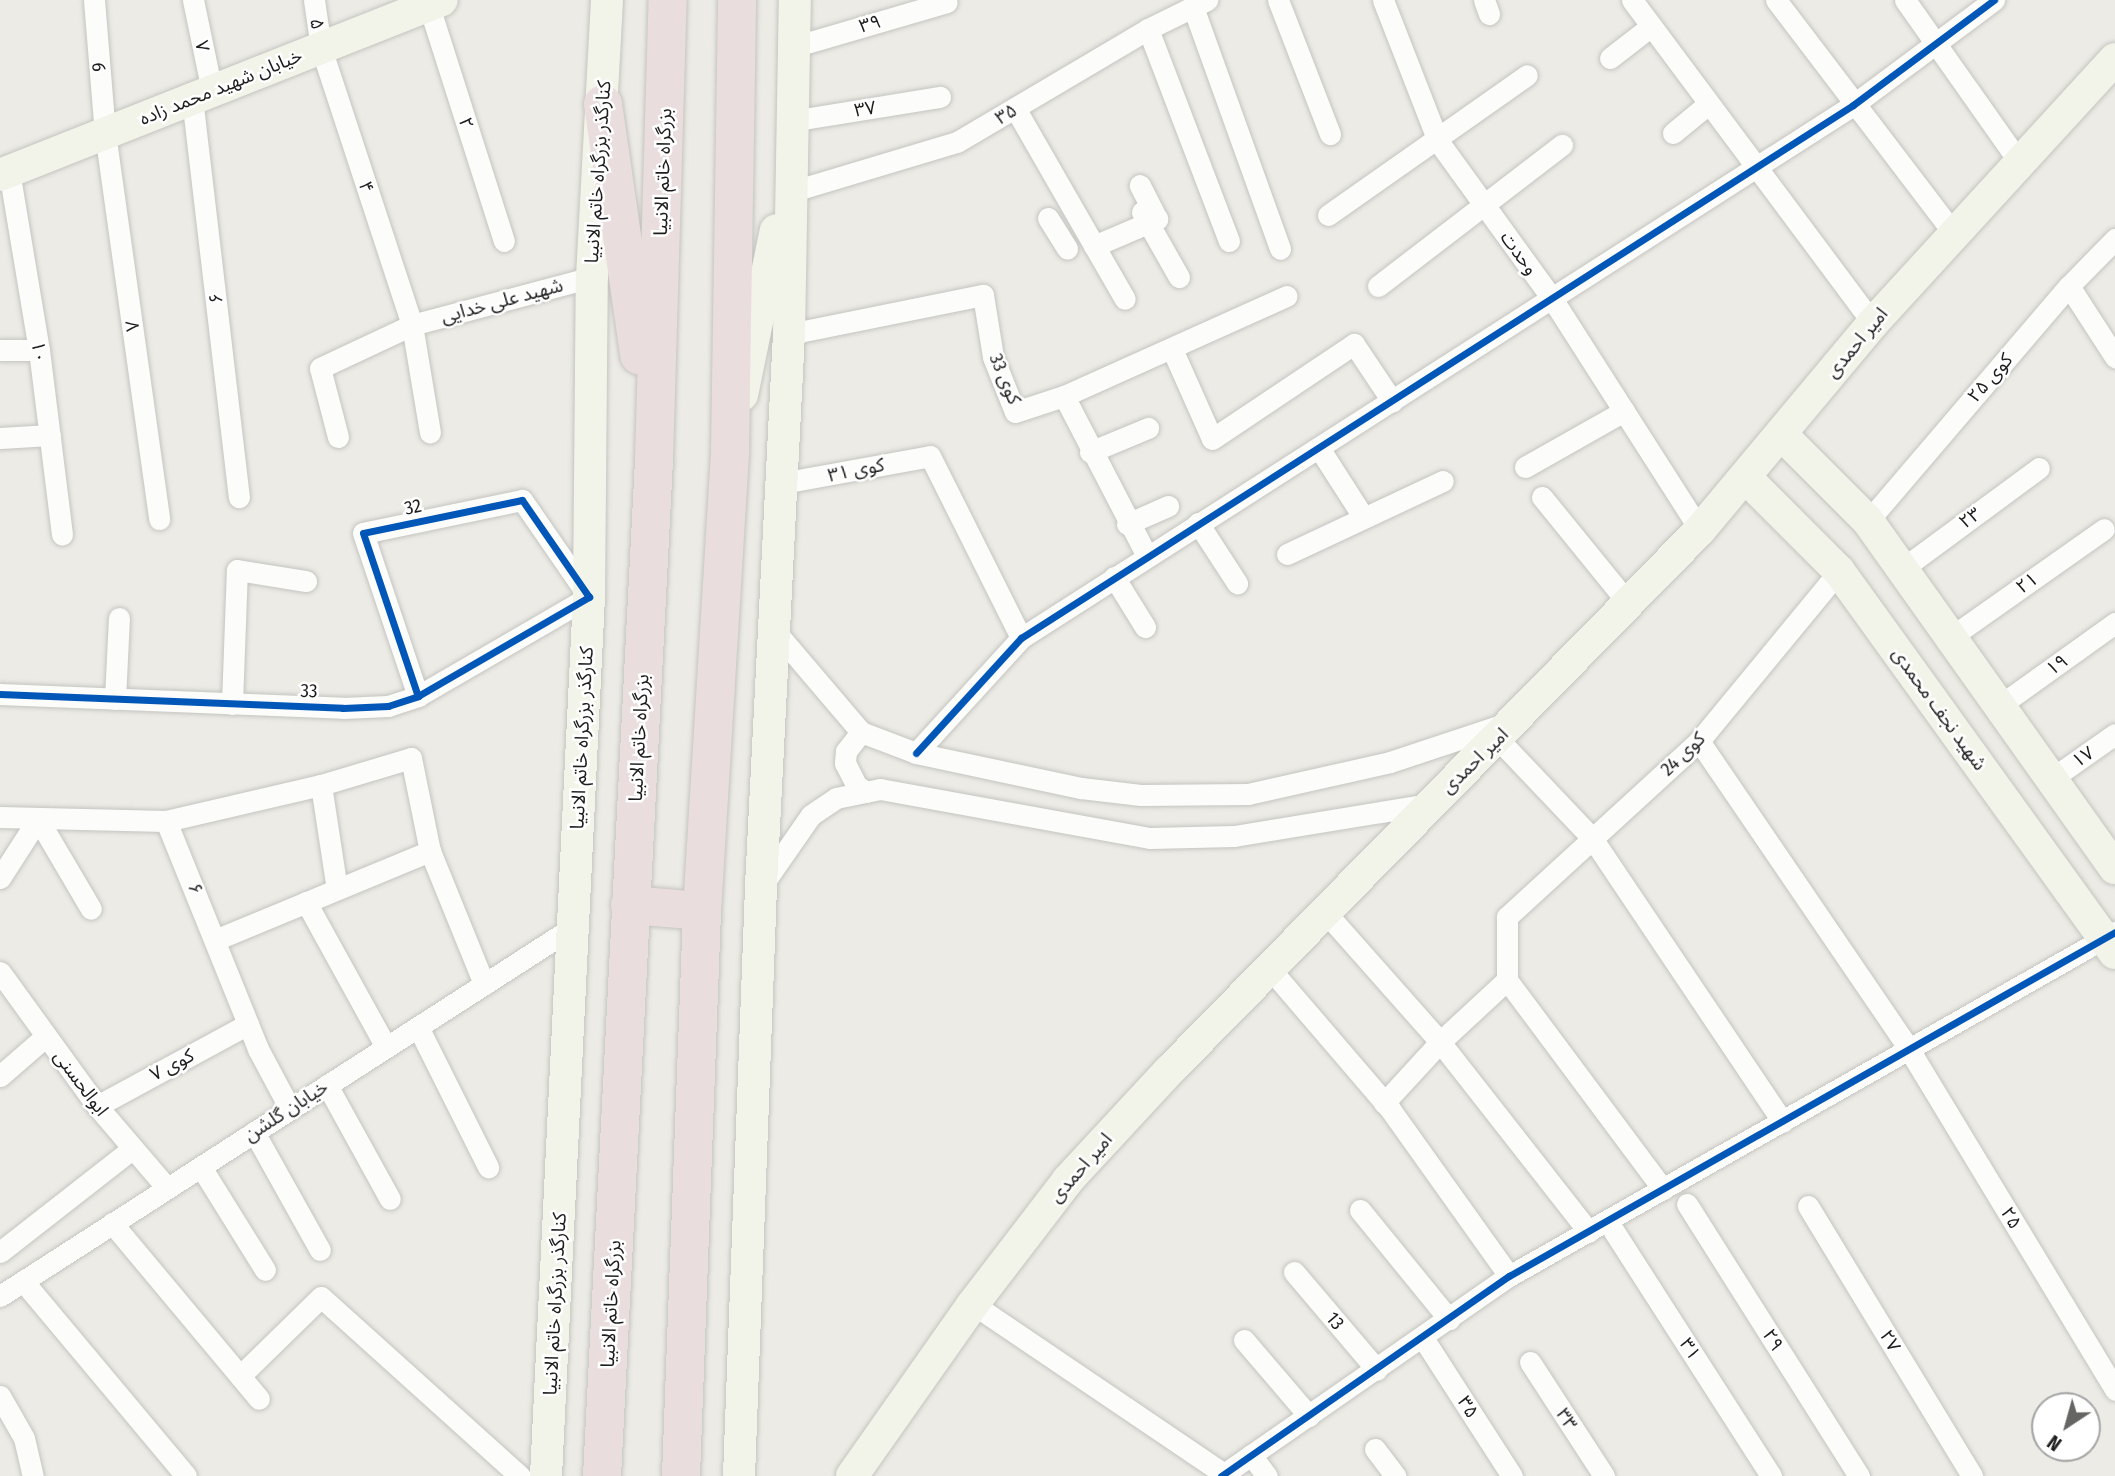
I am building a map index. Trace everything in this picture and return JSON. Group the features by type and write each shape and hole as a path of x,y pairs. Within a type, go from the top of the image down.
{"highway":[{"name":"بزرگراه خاتم الانبیا","path":"603,1476 654,459 668,0"},
{"path":"681,1476 702,911 730,451 737,0"},
{"path":"603,104 654,459"},
{"path":"630,905 702,911"}],"main road":[{"name":"کنارگذر بزرگراه خاتم الانبیا","path":"546,1476 589,597 592,277 607,0"},
{"path":"739,1476 761,886 789,334 795,0"},
{"name":"خیابان شهید محمد زاده","path":"4,173 433,2"},
{"name":"امیر احمدی","path":"852,1476 973,1304 1068,1180 1430,804 1507,730 1700,530 1747,479 1873,323 2115,59"},
{"path":"730,451 790,178"},
{"path":"1782,435 1868,521 2051,779 2111,853"},
{"name":"شهید نجف محمدی","path":"1747,479 1839,571 2111,941"}],"street":[{"name":"9","path":"94,0 105,133"},
{"name":"۷","path":"193,0 202,95"},
{"name":"۵","path":"314,0 321,48"},
{"path":"1278,0 1330,134"},
{"name":"وحدت","path":"1383,0 1438,141 1551,297 1700,530"},
{"path":"1632,0 1873,323"},
{"path":"1776,0 1853,105 1954,234"},
{"path":"1905,0 1938,42 2020,163"},
{"path":"916,754 1021,638 1146,554 1320,448 1853,105 1994,0"},
{"name":"۲","path":"433,2 504,241"},
{"name":"۳۹","path":"793,47 947,2"},
{"path":"1200,4 1280,249"},
{"name":"۳۵","path":"790,178 957,142 1149,29 1200,4"},
{"path":"1610,58 1650,27"},
{"path":"1149,29 1229,241"},
{"name":"۴","path":"321,48 412,326 430,432"},
{"path":"1328,215 1438,141 1527,75"},
{"name":"۶","path":"202,95 239,497"},
{"name":"۳۷","path":"791,121 940,97"},
{"path":"1673,134 1708,104"},
{"path":"1015,108 1125,299"},
{"name":"۸","path":"105,133 159,519"},
{"path":"1378,286 1563,145"},
{"name":"۱۰","path":"4,173 39,350 62,535"},
{"path":"1048,218 1063,251 1146,218 1157,219 1140,185"},
{"path":"1146,218 1179,277"},
{"name":"کوی ۲۵","path":"1868,521 2069,286 2115,239"},
{"name":"شهید علی خدایی","path":"338,437 320,368 412,326 592,277"},
{"path":"2069,286 2115,357"},
{"name":"کوی 33","path":"789,334 983,295 993,357 1015,412 1064,396 1287,296"},
{"path":"1172,349 1212,439 1354,344 1392,401"},
{"path":"0,350 39,350"},
{"path":"1064,396 1127,524 1146,554"},
{"path":"1525,467 1624,411"},
{"path":"1090,452 1148,428"},
{"path":"0,438 50,435"},
{"path":"1320,448 1362,515"},
{"name":"کوی ۳۱","path":"782,484 930,456 1021,638"},
{"name":"۲۳","path":"1902,569 2039,468"},
{"path":"1287,554 1362,515 1443,481"},
{"path":"1542,497 1629,604"},
{"name":"32","path":"418,696 363,533 522,500 589,597"},
{"path":"1127,524 1168,506"},
{"path":"1198,523 1237,583"},
{"name":"۲۱","path":"1951,637 2104,529"},
{"path":"232,704 237,570 306,581"},
{"name":"کوی 24","path":"1507,980 1507,917 1699,741 1839,571"},
{"path":"1114,577 1145,627"},
{"name":"33","path":"0,694 376,707 418,696 589,597"},
{"path":"115,699 119,618"},
{"name":"۱۹","path":"1999,706 2115,623"},
{"path":"775,631 861,732 916,754 1081,788 1141,795 1248,794 1390,762 1507,730 1592,838 1783,1122"},
{"path":"861,732 846,751 845,763 856,785 866,792"},
{"name":"۱۷","path":"2051,779 2115,734"},
{"name":"۲۵","path":"1699,741 1907,1046 2115,1390"},
{"path":"0,817 166,821 321,785 411,758 430,851 484,985"},
{"path":"321,785 337,889"},
{"path":"761,886 811,815 836,798 866,792 925,795 1150,838 1248,834 1430,804"},
{"path":"0,877 38,819"},
{"path":"38,819 91,909"},
{"name":"۶","path":"166,821 248,1024 290,1109"},
{"path":"215,940 430,851"},
{"path":"306,902 387,1047"},
{"path":"1326,913 1440,1042 1589,1232"},
{"name":"خیابان گلشن","path":"0,1296 573,927"},
{"path":"973,1304 1223,1475 1509,1276 1783,1122 1907,1046 2111,941"},
{"path":"1270,970 1384,1103 1509,1276"},
{"name":"ابوالحسنی","path":"0,972 97,1106 167,1188"},
{"path":"1384,1103 1440,1042 1507,980 1663,1189"},
{"name":"کوی ۷","path":"97,1106 248,1024"},
{"path":"418,1027 488,1167"},
{"path":"0,1076 46,1036"},
{"path":"327,1085 390,1199"},
{"path":"254,1132 320,1250"},
{"path":"0,1252 132,1149"},
{"path":"201,1167 265,1270"},
{"name":"۲۹","path":"1687,1204 1860,1476"},
{"name":"۲۷","path":"1808,1206 1972,1476"},
{"path":"1360,1210 1449,1319"},
{"name":"۳۱","path":"1608,1222 1771,1476"},
{"path":"112,1223 259,1399"},
{"name":"13","path":"1294,1272 1377,1370"},
{"path":"23,1281 182,1475"},
{"path":"240,1376 321,1297 520,1476"},
{"name":"۳۵","path":"1423,1338 1512,1476"},
{"path":"1244,1340 1309,1416"},
{"name":"۳۳","path":"1530,1362 1604,1476"},
{"path":"0,1396 24,1438 33,1476"},
{"path":"1375,1448 1395,1476"},
{"path":"1251,1455 1267,1476"}],"cycle path":[{"path":"916,753 1021,638 1853,105 1994,0"},
{"path":"0,694 343,708 388,706 418,696 589,597 522,500 363,533 418,696"},
{"path":"1221,1476 1509,1276 2115,932"}]}
